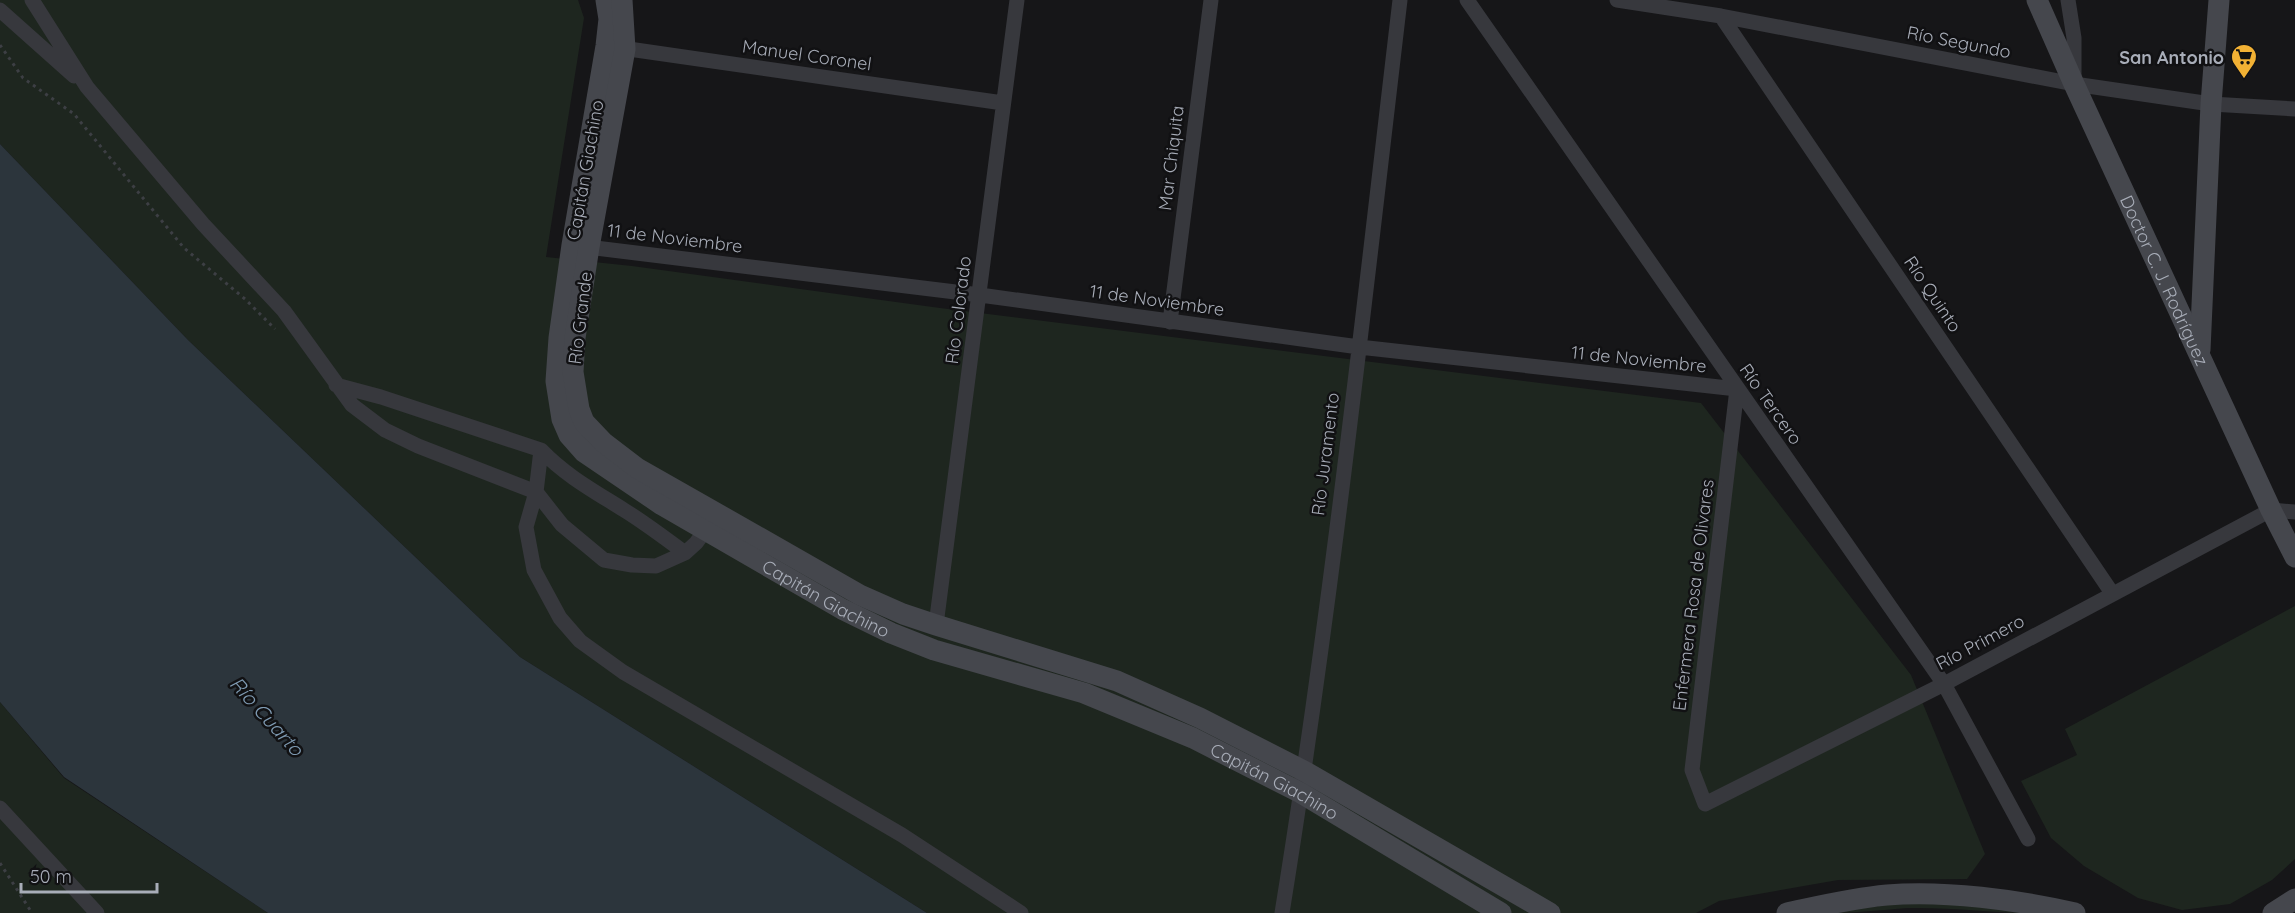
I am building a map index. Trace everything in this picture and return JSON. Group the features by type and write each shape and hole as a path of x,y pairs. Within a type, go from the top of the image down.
{"main road":[{"path":"606,0 616,47"},
{"path":"616,47 622,0"},
{"name":"Doctor C. J. Rodríguez","path":"2037,0 2271,510 2295,557"},
{"path":"2199,354 2211,104 2219,0"},
{"name":"Río Grande","path":"584,422 573,372 581,246 616,47"},
{"name":"Capitán Giachino","path":"581,246 559,338 556,381 558,403 569,435 584,452 609,470 662,505 711,522 903,614 1117,681 1200,718 1304,771 1550,913"},
{"name":"Capitán Giachino","path":"584,422 603,442 711,522 842,609 891,633 934,650 1093,697 1193,738 1301,793 1501,913"},
{"path":"1787,913 1835,902 1888,895 1944,895 2051,907 2075,913"},
{"path":"2272,913 2295,899"}],"street":[{"path":"32,0 87,87 202,224 284,311 352,405 386,430 418,446 536,492 562,525 604,560 656,566 685,553 696,543 711,522"},
{"name":"Río Grande","path":"616,47 632,0"},
{"name":"Río Colorado","path":"936,626 1017,0"},
{"name":"Mar Chiquita","path":"1170,322 1211,0"},
{"name":"Río Juramento","path":"1282,913 1304,771 1359,347 1400,0"},
{"name":"Río Tercero","path":"1467,0 1944,684 2028,839"},
{"name":"Río Segundo","path":"1617,0 1643,2 1721,16 2074,84 2211,104 2295,109"},
{"path":"2068,0 2074,38 2074,84"},
{"path":"0,10 87,87"},
{"name":"Río Quinto","path":"1721,16 2112,593"},
{"name":"Manuel Coronel","path":"616,47 1003,103"},
{"name":"11 de Noviembre","path":"581,246 980,295 1359,347 1737,389"},
{"path":"336,385 381,397 541,450 555,465 577,482 624,510 685,553"},
{"name":"Enfermera Rosa de Olivares","path":"1705,804 1692,770 1737,389"},
{"path":"541,450 536,492 525,527 534,570 560,618 580,641 623,672 902,835 1021,913"},
{"path":"2271,510 2295,512"},
{"name":"Río Primero","path":"1705,804 1944,684 2271,510"},
{"path":"0,808 97,913"}],"path":[{"path":"0,45 22,78 74,114 184,248 245,299 277,331"},
{"path":"0,863 32,913"}],"shaded area":[{"path":"0,0 578,0 584,18 546,257 632,266 940,308 1701,403 1911,675 1985,854 1967,879 1838,880 1719,901 1696,913 927,913 520,657 188,340 0,144"},
{"path":"2295,606 2295,859 2272,880 2230,904 2182,910 2138,898 2084,866 2051,838 2021,781 2077,755 2065,729"},
{"path":"0,702 64,778 268,913 0,913"},
{"path":"1930,899 2034,913 1908,908 1828,913"}],"water":[{"name":"Río Cuarto","path":"0,144 188,340 520,657 927,913 268,913 64,777 0,702"}],"place":[{"name":"San Antonio","path":"2244,80"}]}
